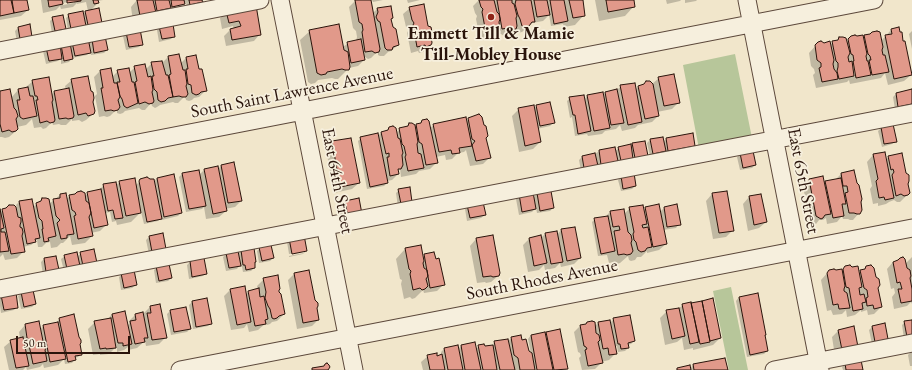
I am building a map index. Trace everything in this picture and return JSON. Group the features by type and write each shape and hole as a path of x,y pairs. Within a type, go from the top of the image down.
{"street":[{"path":"0,51 260,0"},
{"name":"East 64th Street","path":"280,0 354,370"},
{"name":"East 65th Street","path":"747,0 819,366"},
{"name":"South Saint Lawrence Avenue","path":"0,170 874,0"},
{"path":"0,289 912,113"},
{"name":"South Rhodes Avenue","path":"180,370 912,228"},
{"path":"774,370 819,366 912,343"}],"green space":[{"path":"735,54 752,138 699,149 683,65"},
{"path":"731,287 748,370 729,370 713,291"}],"building":[{"path":"0,0 11,0 14,13 0,16"},
{"path":"12,0 27,0 29,10 14,13"},
{"path":"48,0 62,0 63,4 49,7"},
{"path":"67,0 81,0 81,1 67,3"},
{"path":"93,0 98,0 99,3 94,4"},
{"path":"137,0 153,0 156,13 140,16"},
{"path":"155,0 169,0 171,8 157,11"},
{"path":"171,0 184,0 185,4 172,7"},
{"path":"189,0 202,0 203,2 190,5"},
{"path":"355,0 371,0 380,49 379,52 365,52 362,24 359,22"},
{"name":"Emmett Till & Mamie Till-Mobley House","path":"479,0 494,0 500,19 499,32 493,34 486,33 482,12 483,9"},
{"path":"497,0 512,0 517,16 516,29 502,29"},
{"path":"516,0 531,0 535,22 532,22 529,26 522,26 515,4"},
{"path":"534,0 547,0 550,15 537,17"},
{"path":"550,0 564,0 568,21 554,24"},
{"path":"569,0 583,0 585,16 573,18"},
{"path":"606,0 634,0 635,7 608,12"},
{"path":"424,4 428,26 431,27 432,43 426,47 425,45 417,47 413,25 414,23 409,7"},
{"path":"256,5 261,35 232,40 230,29 241,26 239,21 229,23 226,11"},
{"path":"391,6 393,18 391,19 393,27 396,29 399,45 393,47 392,50 387,50 385,48 380,22 376,17 378,12 377,8"},
{"path":"99,8 102,23 88,25 85,11"},
{"path":"83,11 86,26 71,29 68,14"},
{"path":"63,15 66,29 55,31 52,17"},
{"path":"30,24 32,37 20,39 18,27"},
{"path":"173,24 175,37 162,39 159,26"},
{"path":"339,24 344,50 348,52 349,70 342,69 327,72 326,74 321,75 317,73 309,30"},
{"path":"899,27 900,32 902,32 903,41 905,41 912,75 894,79 885,35 892,34 891,29"},
{"path":"140,29 143,45 129,47 126,32"},
{"path":"877,31 880,32 883,55 885,55 889,72 872,75 869,60 871,60 868,54 864,35"},
{"path":"855,35 863,35 871,75 856,78 853,55 851,54 848,39"},
{"path":"105,36 108,50 94,53 92,39"},
{"path":"839,37 846,38 850,53 848,57 849,62 852,61 854,76 839,79 837,71 838,63 836,61 832,41 838,40"},
{"path":"88,38 91,53 75,56 72,42"},
{"path":"361,39 365,60 351,63 347,42"},
{"path":"821,41 824,43 830,41 834,60 834,69 837,73 838,79 822,82 819,68 821,67 821,63 817,60 815,45"},
{"path":"70,43 73,59 64,61 61,45"},
{"path":"60,44 62,59 49,61 46,47"},
{"path":"179,54 183,70 185,70 188,94 186,97 173,97 169,75 171,74 168,56"},
{"path":"196,55 199,69 202,69 207,91 196,95 192,93 191,85 188,84 186,57"},
{"path":"162,61 166,75 168,75 173,97 161,102 158,100 157,92 154,89 152,76 154,76 151,62"},
{"path":"145,64 148,77 151,76 154,101 153,103 149,104 145,102 139,104 134,66"},
{"path":"111,68 114,83 117,83 120,97 118,100 120,107 118,110 105,111 100,70"},
{"path":"129,68 132,82 134,82 138,103 127,108 124,106 120,96 117,82 120,82 117,70"},
{"path":"674,74 680,103 664,106 658,77"},
{"path":"88,76 91,91 93,92 95,111 94,114 88,116 86,113 78,115 71,79"},
{"path":"49,77 55,120 54,122 50,123 47,121 40,123 36,100 38,100 37,96 35,96 32,80"},
{"path":"646,81 650,81 653,84 659,116 645,119 638,86 644,84"},
{"path":"635,83 642,122 628,125 620,85"},
{"path":"28,87 30,96 33,96 37,116 23,119 20,117 17,100 20,100 18,89"},
{"path":"69,88 74,116 73,118 68,119 59,119 54,91"},
{"path":"10,89 14,108 18,116 16,119 18,129 12,132 9,130 2,132 0,124 0,91"},
{"path":"617,89 624,123 611,125 605,92"},
{"path":"912,89 912,104 898,107 896,93"},
{"path":"603,92 610,128 594,131 587,95"},
{"path":"584,95 591,131 578,134 575,115 573,115 569,97"},
{"path":"550,102 555,123 540,126 536,105"},
{"path":"534,105 541,142 525,146 518,108"},
{"path":"479,114 482,117 484,125 486,126 488,136 486,138 491,158 476,161 472,145 475,141 472,139 468,118"},
{"path":"466,117 472,146 459,148 460,153 452,154 451,150 439,152 433,124"},
{"path":"427,119 429,121 438,163 426,165 422,144 419,142 416,124"},
{"path":"409,123 415,125 418,153 421,154 424,168 408,171 405,157 406,155 399,128 408,126"},
{"path":"893,124 897,142 884,144 881,127"},
{"path":"393,126 396,128 398,138 400,139 403,153 403,165 401,169 398,169 399,174 390,176 387,157 389,157 389,153 386,154 381,132 388,130 389,127"},
{"path":"378,133 388,183 370,187 360,137"},
{"path":"693,133 695,146 668,151 666,138"},
{"path":"663,137 666,151 653,154 650,139"},
{"path":"351,138 360,183 340,187 332,141"},
{"path":"645,141 648,156 635,158 632,143"},
{"path":"631,144 633,159 621,161 618,147"},
{"path":"615,147 618,161 601,165 599,150"},
{"path":"753,151 756,165 743,168 740,153"},
{"path":"885,152 894,198 885,200 884,197 879,198 876,181 878,179 873,154"},
{"path":"595,153 598,166 584,168 582,156"},
{"path":"902,153 906,173 909,175 908,184 910,193 904,196 901,194 896,196 892,175 894,172 893,169 891,170 888,156"},
{"path":"234,162 242,201 228,203 221,165"},
{"path":"218,166 227,211 213,214 204,169"},
{"path":"199,170 206,206 189,209 182,173"},
{"path":"854,170 862,199 862,210 860,214 849,213 845,193 848,192 847,186 843,186 841,173"},
{"path":"634,173 636,186 623,189 621,176"},
{"path":"174,174 182,213 164,217 157,178"},
{"path":"823,176 831,214 825,215 821,219 816,216 809,179"},
{"path":"147,177 154,179 162,219 147,222 139,181 140,179"},
{"path":"135,178 141,213 126,216 119,181"},
{"path":"841,178 846,204 842,204 844,216 833,218 825,181"},
{"path":"116,182 123,218 115,219 113,210 108,211 103,184"},
{"path":"410,187 412,202 401,204 398,189"},
{"path":"101,189 108,225 94,228 87,192"},
{"path":"81,191 85,193 86,201 89,203 91,213 89,217 93,236 78,239 74,216 76,215 72,210 69,195"},
{"path":"551,191 554,208 540,211 537,193"},
{"path":"727,191 734,231 719,233 712,193"},
{"path":"533,192 536,209 522,212 519,194"},
{"path":"66,193 74,234 67,235 67,238 61,239 57,223 60,220 56,216 53,199 60,198 60,194"},
{"path":"761,194 767,222 754,225 749,196"},
{"path":"42,198 49,199 56,236 48,238 49,241 44,242 42,221 39,218 36,203 41,201"},
{"path":"359,198 362,214 348,217 345,201"},
{"path":"32,199 40,238 35,239 36,242 27,244 19,201"},
{"path":"483,202 486,215 470,218 467,205"},
{"path":"659,204 667,244 653,247 645,207"},
{"path":"677,204 681,225 667,227 664,207"},
{"path":"9,205 14,205 16,207 18,217 21,218 20,227 22,228 23,232 22,236 25,252 11,254 2,209"},
{"path":"643,205 647,224 642,225 643,228 648,227 652,247 641,252 638,250 634,240 629,207"},
{"path":"0,209 4,228 1,229 1,232 5,232 9,251 0,252"},
{"path":"624,209 628,232 631,235 633,251 631,254 618,255 614,231 620,230 619,226 613,227 610,211"},
{"path":"608,216 615,251 601,254 594,218"},
{"path":"575,227 581,258 567,261 561,229"},
{"path":"557,231 563,262 551,264 545,233"},
{"path":"163,233 166,249 152,252 149,236"},
{"path":"304,235 307,251 292,254 289,238"},
{"path":"493,235 500,273 499,276 483,277 476,238"},
{"path":"541,235 547,263 534,266 529,238"},
{"path":"271,245 274,258 262,261 259,247"},
{"path":"421,245 424,268 427,270 428,276 426,279 428,286 422,290 420,288 413,290 410,274 411,271 409,269 405,248"},
{"path":"254,248 256,262 255,268 246,270 245,265 243,265 241,250"},
{"path":"94,249 97,263 83,266 80,252"},
{"path":"238,251 241,266 229,268 226,253"},
{"path":"77,252 80,266 67,269 64,255"},
{"path":"434,252 436,259 439,258 445,285 430,288 424,254"},
{"path":"56,256 59,270 46,272 44,258"},
{"path":"903,257 907,268 910,270 912,301 901,303 898,289 902,289 900,282 897,283 893,262"},
{"path":"204,258 207,274 192,277 190,261"},
{"path":"169,264 172,278 159,281 156,266"},
{"path":"850,265 852,267 858,266 862,287 859,288 860,295 864,294 866,302 862,303 863,309 853,311 849,288 846,287 843,269 845,266"},
{"path":"871,265 874,268 876,277 879,279 880,285 878,288 882,307 874,309 873,305 867,306 867,290 864,288 860,270"},
{"path":"842,269 845,286 844,291 847,293 850,308 839,309 838,304 833,305 827,273 829,270"},
{"path":"134,270 137,285 124,288 121,273"},
{"path":"309,270 315,300 318,303 317,308 319,320 303,323 294,273"},
{"path":"278,275 279,292 281,294 285,314 274,319 272,318 265,298 266,292 263,278"},
{"path":"245,286 251,322 237,325 230,289"},
{"path":"259,288 260,297 264,296 268,319 265,320 266,324 255,326 248,291"},
{"path":"33,290 36,304 24,307 21,292"},
{"path":"16,292 18,308 4,310 1,295"},
{"path":"758,293 768,351 750,355 739,297"},
{"path":"207,298 212,324 196,327 192,301"},
{"path":"713,298 721,338 710,341 702,301"},
{"path":"702,301 710,342 700,344 691,303"},
{"path":"691,302 699,342 690,344 682,304"},
{"path":"160,304 167,338 152,340 147,313 151,313 150,306"},
{"path":"186,307 191,329 174,332 170,310"},
{"path":"679,308 685,336 672,339 666,310"},
{"path":"125,311 132,344 123,346 123,343 118,343 112,314"},
{"path":"143,312 148,338 144,338 145,342 135,344 130,321 136,320 135,314"},
{"path":"74,314 81,340 80,344 82,355 75,356 76,360 68,362 59,318"},
{"path":"630,315 635,341 628,343 629,348 621,349 620,344 618,344 613,318"},
{"path":"111,318 116,348 100,349 94,321"},
{"path":"610,320 617,354 609,355 608,348 603,349 598,322"},
{"path":"912,320 912,336 907,337 904,321"},
{"path":"39,321 43,341 46,343 45,350 47,361 33,364 29,345 30,340 27,338 25,324"},
{"path":"592,321 595,322 596,333 599,335 600,340 598,342 603,363 588,366 585,350 587,349 584,346 580,325"},
{"path":"58,322 66,359 50,362 43,325"},
{"path":"885,323 888,339 875,342 872,326"},
{"path":"854,326 858,347 842,350 838,330"},
{"path":"560,329 568,369 554,370 546,332"},
{"path":"545,332 553,370 537,370 531,335"},
{"path":"521,335 522,340 526,339 529,351 532,353 535,370 520,370 518,358 514,355 511,337"},
{"path":"23,337 29,366 16,368 10,340"},
{"path":"508,339 515,370 500,370 494,341"},
{"path":"475,342 481,370 465,370 461,345"},
{"path":"484,344 485,346 493,345 497,370 483,370 478,345"},
{"path":"458,345 463,370 448,370 444,348"},
{"path":"437,353 437,356 442,354 445,370 430,370 427,355"},
{"path":"725,358 728,370 694,370 693,364"},
{"path":"861,360 863,370 846,370 845,363"},
{"path":"327,363 330,367 328,370 312,370 312,368 324,366"},
{"path":"690,365 691,370 677,370 677,368"}],"place":[{"name":"Emmett Till & Mamie Till-Mobley House","path":"491,17"}]}
